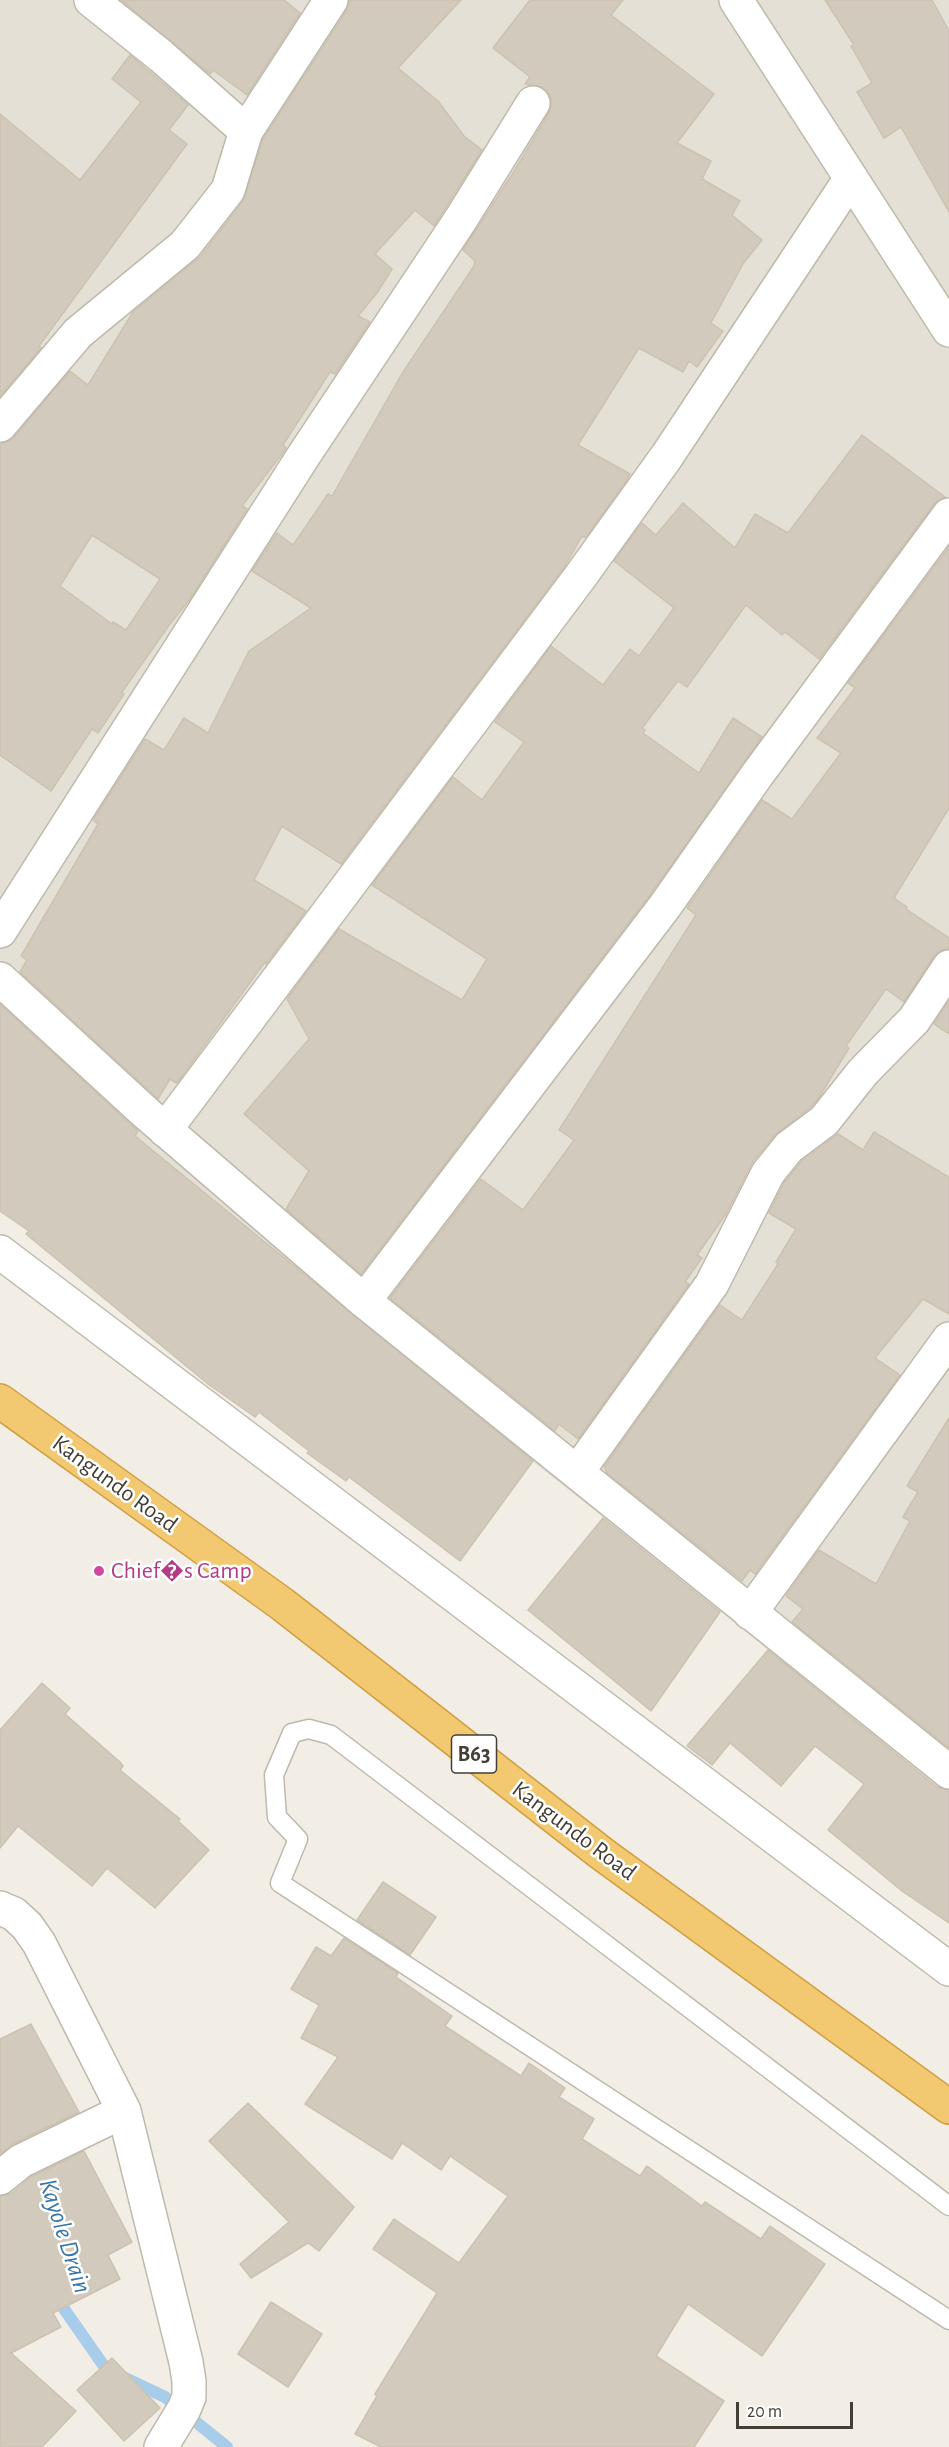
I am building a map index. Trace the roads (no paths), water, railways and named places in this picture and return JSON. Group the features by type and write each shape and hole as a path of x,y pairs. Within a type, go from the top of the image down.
{"highway":[{"name":"Kangundo Road","path":"0,1401 282,1604 601,1853 949,2107"}],"street":[{"path":"91,0 161,56 246,131"},
{"path":"0,425 78,333 185,245 228,190 246,131 331,0"},
{"path":"736,0 949,330"},
{"path":"0,931 298,464 461,219 533,103"},
{"path":"165,1130 580,577 667,456 851,178"},
{"path":"364,1301 665,906 757,775 949,515"},
{"path":"578,1471 712,1284 768,1173 789,1147 824,1121 863,1072 914,1020 949,967"},
{"path":"0,979 165,1130 364,1301 949,1772"},
{"path":"0,1252 949,1969"},
{"path":"750,1614 949,1338"},
{"path":"0,1908 14,1914 27,1926 39,1943 124,2111 189,2381 189,2397 184,2409 161,2447"},
{"path":"0,2178 21,2161 124,2111"}],"lane":[{"path":"949,2206 332,1735 309,1730 292,1733 274,1775 277,1817 298,1839 280,1883 949,2320"}],"waterway":[{"name":"Kayole Drain","path":"59,2295 62,2306 106,2369 165,2397 227,2447"}],"place":[{"name":"Chief�s Camp","path":"99,1571"}]}
